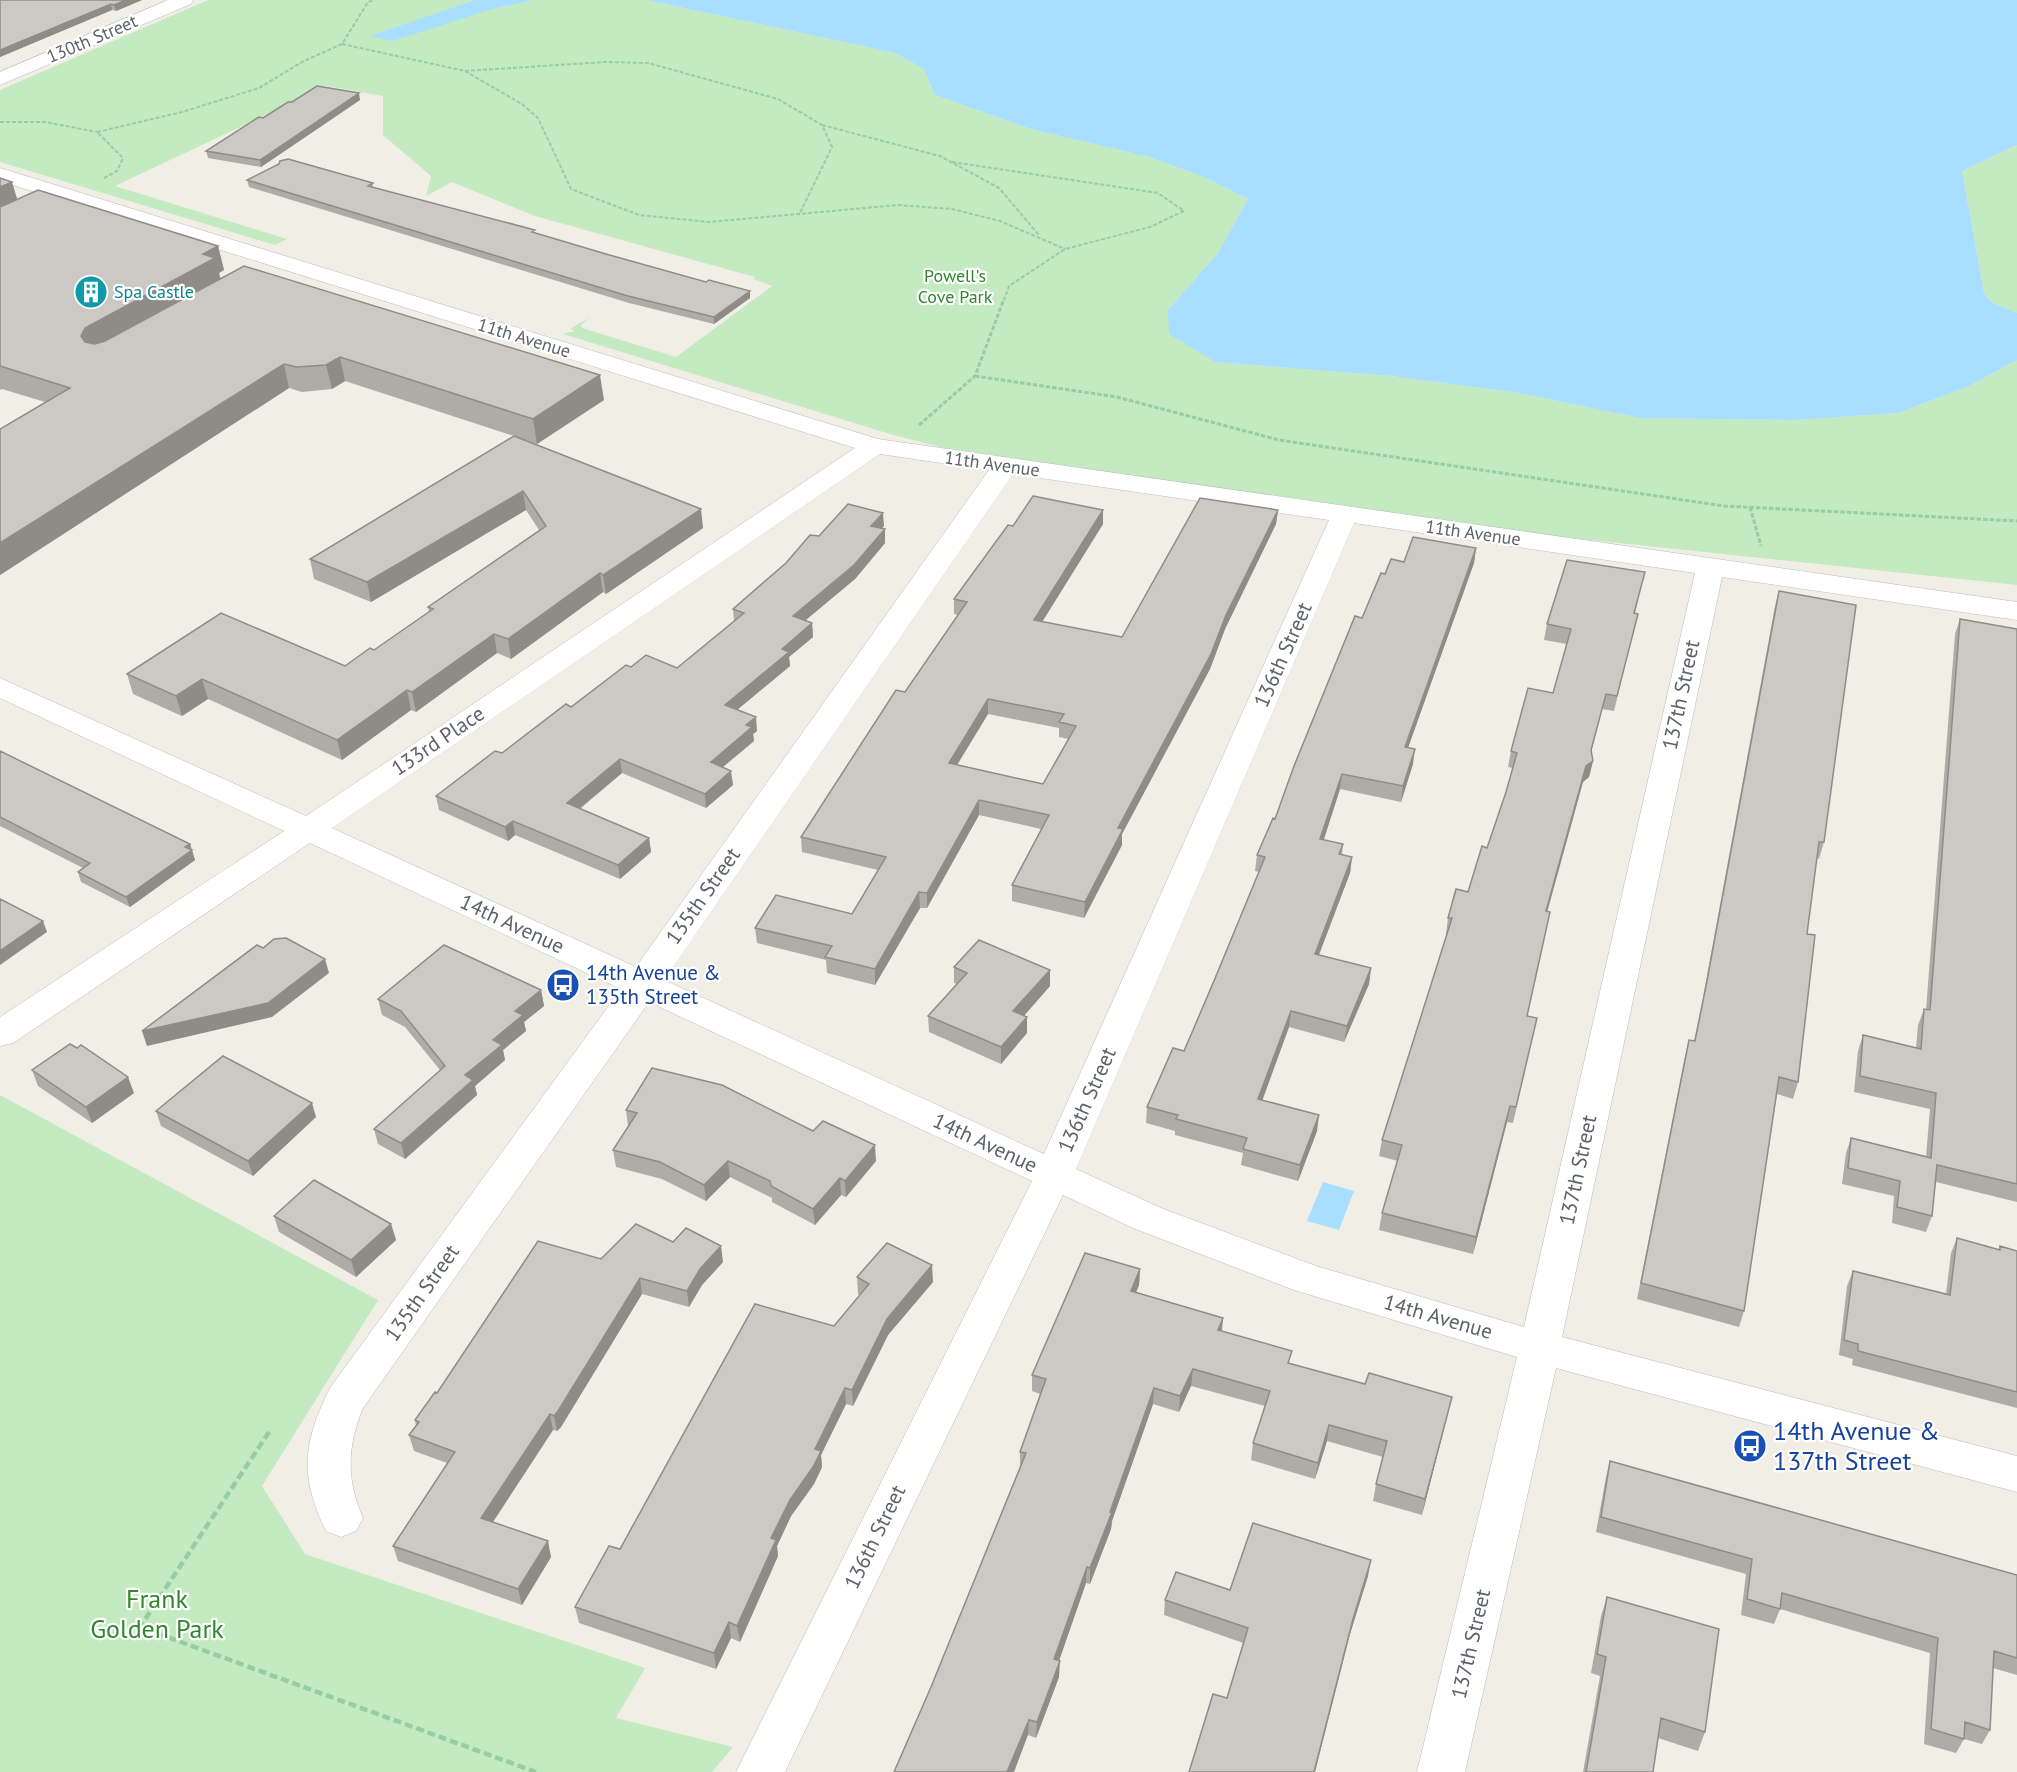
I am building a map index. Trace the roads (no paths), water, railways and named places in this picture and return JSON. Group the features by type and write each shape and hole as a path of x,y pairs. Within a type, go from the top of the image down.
{"street":[{"name":"130th Street","path":"0,79 184,0"},
{"name":"11th Avenue","path":"0,174 886,448 2017,611"},
{"path":"37,206 64,193"},
{"path":"255,276 279,262"},
{"name":"133rd Place","path":"0,1034 886,448"},
{"name":"135th Street","path":"341,1518 330,1494 326,1463 330,1436 345,1400 642,985 1005,466"},
{"name":"136th Street","path":"760,1772 1054,1175 1345,514"},
{"name":"137th Street","path":"1441,1772 1538,1347 1710,567"},
{"name":"14th Avenue","path":"0,687 1147,1218 1308,1279 1538,1347 2017,1474"}],"water":[{"path":"475,0 534,0 489,10 392,41 370,36"},
{"path":"647,0 2017,0 2017,145 1962,171 1984,293 1992,303 2017,313 2017,360 1969,386 1898,413 1794,420 1640,418 1519,393 1391,376 1215,362 1169,334 1168,310 1218,253 1248,199 1204,177 1149,157 1031,129 935,95 924,69 895,53"},
{"path":"1323,1182 1354,1191 1339,1230 1307,1221"}],"place":[{"name":"Spa Castle","path":"91,292"},
{"name":"14th Avenue & 135th Street","path":"563,985"},
{"name":"14th Avenue & 137th Street","path":"1750,1446"}],"park label":[{"name":"Powell's Cove Park","path":"955,286"},
{"name":"Frank Golden Park","path":"157,1614"}]}
